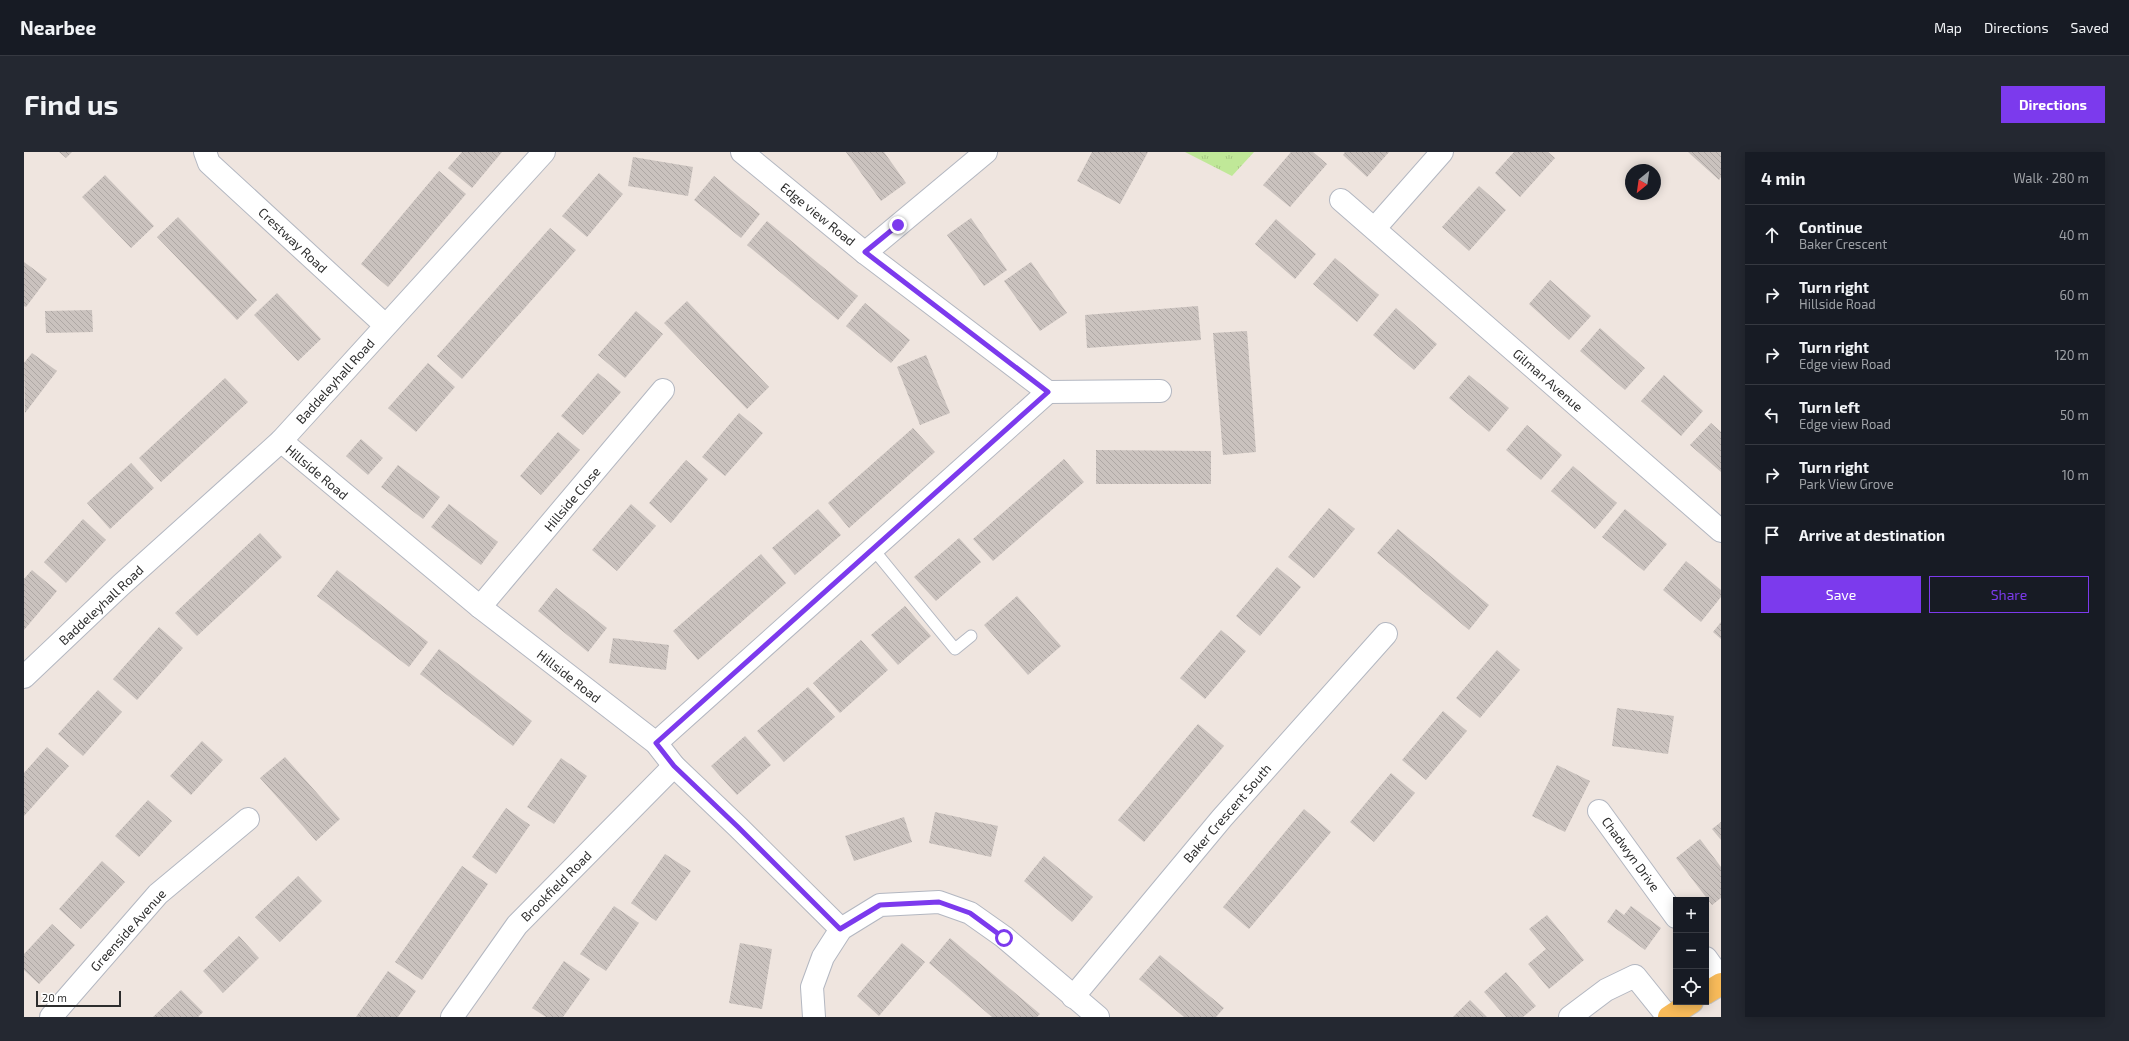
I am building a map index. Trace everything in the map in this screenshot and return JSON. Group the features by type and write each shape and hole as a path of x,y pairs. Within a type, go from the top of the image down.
{"main road":[{"path":"1709,991 1721,984"},
{"path":"1668,1017 1687,1005"}],"street":[{"name":"Crestway Road","path":"205,152 209,163 385,325"},
{"name":"Baddeleyhall Road","path":"24,677 121,585 281,441 544,152"},
{"name":"Edge view Road","path":"742,152 865,252 1048,392"},
{"path":"865,252 986,152"},
{"path":"1375,228 1442,152"},
{"name":"Gilman Avenue","path":"1341,200 1375,228 1721,531"},
{"name":"Hillside Close","path":"480,608 663,390"},
{"path":"656,743 1048,392 1160,391"},
{"name":"Hillside Road","path":"281,441 480,608 656,743 674,766 738,827 840,929"},
{"name":"Baker Crescent South","path":"1073,996 1222,818 1386,634"},
{"name":"Brookfield Road","path":"452,1017 517,925 674,766"},
{"name":"Chadwyn Drive","path":"1599,811 1673,913"},
{"name":"Greenside Avenue","path":"51,1017 158,894 248,819"},
{"path":"814,1017 812,987 823,957 840,929 880,905 939,902 970,913 1004,938 1098,1017"},
{"path":"1709,962 1721,979"},
{"path":"1570,1017 1606,990 1635,976 1668,1017"}],"lane":[{"path":"873,549 955,649 971,636"}],"green space":[{"path":"1185,152 1254,152 1232,176"}],"building":[{"path":"59,152 72,152 66,158"},
{"path":"462,152 502,152 472,188 448,168"},
{"path":"846,152 884,152 906,183 881,201"},
{"path":"1092,152 1148,152 1120,204 1077,181"},
{"path":"1291,152 1313,152 1327,164 1290,207 1263,185"},
{"path":"1345,152 1389,152 1367,177 1343,155"},
{"path":"1514,152 1548,152 1555,158 1520,197 1495,173"},
{"path":"1688,152 1721,152 1721,177 1719,180"},
{"path":"633,157 693,167 688,196 628,186"},
{"path":"439,171 466,194 388,287 361,264"},
{"path":"599,173 623,194 587,237 562,216"},
{"path":"105,175 154,226 131,248 82,197"},
{"path":"714,176 760,214 741,238 694,200"},
{"path":"1479,186 1506,210 1469,251 1442,227"},
{"path":"178,217 257,300 237,320 157,237"},
{"path":"971,218 1007,270 984,286 947,235"},
{"path":"1276,219 1316,254 1295,279 1255,244"},
{"path":"767,221 858,296 838,320 747,245"},
{"path":"550,228 576,250 462,379 437,356"},
{"path":"1335,258 1379,295 1357,322 1313,284"},
{"path":"24,262 47,279 26,307 24,306"},
{"path":"1031,262 1067,313 1040,331 1004,281"},
{"path":"1550,280 1591,316 1569,340 1529,304"},
{"path":"277,293 321,339 298,361 254,315"},
{"path":"687,301 769,387 747,409 664,323"},
{"path":"865,303 910,340 891,363 846,326"},
{"path":"1198,306 1201,340 1087,348 1085,315"},
{"path":"1396,308 1437,344 1414,370 1373,335"},
{"path":"92,310 93,332 46,333 45,311"},
{"path":"636,311 663,334 625,378 598,355"},
{"path":"1600,328 1645,368 1625,390 1580,351"},
{"path":"1247,331 1256,452 1223,455 1213,333"},
{"path":"32,353 57,371 25,413 24,363"},
{"path":"926,355 950,413 920,425 897,367"},
{"path":"428,363 455,387 416,432 388,408"},
{"path":"598,373 621,392 583,435 561,416"},
{"path":"1469,375 1509,408 1489,432 1449,398"},
{"path":"1664,375 1703,411 1681,436 1641,401"},
{"path":"225,378 248,402 161,482 139,458"},
{"path":"739,413 763,433 725,476 702,457"},
{"path":"1711,423 1721,432 1721,472 1690,445"},
{"path":"1527,425 1562,455 1541,480 1506,450"},
{"path":"913,428 935,452 849,528 828,503"},
{"path":"558,432 580,450 541,495 520,476"},
{"path":"361,439 383,458 368,475 346,456"},
{"path":"1096,450 1211,451 1211,484 1096,484"},
{"path":"1064,459 1084,482 993,561 973,539"},
{"path":"686,460 708,479 671,523 649,503"},
{"path":"131,463 154,488 110,529 87,503"},
{"path":"398,465 440,497 423,519 381,487"},
{"path":"1573,466 1617,503 1595,529 1551,491"},
{"path":"449,504 498,542 481,565 431,527"},
{"path":"631,504 656,526 617,571 592,550"},
{"path":"1329,508 1355,529 1314,578 1288,557"},
{"path":"818,509 841,535 795,575 772,548"},
{"path":"1625,509 1667,544 1644,571 1602,537"},
{"path":"83,519 106,540 66,583 44,562"},
{"path":"1398,529 1489,605 1469,630 1377,553"},
{"path":"260,533 282,557 197,636 175,613"},
{"path":"959,538 981,562 936,601 914,577"},
{"path":"761,554 786,583 698,660 673,631"},
{"path":"1686,561 1721,590 1721,597 1701,622 1663,590"},
{"path":"1277,567 1301,587 1260,636 1236,616"},
{"path":"32,570 57,591 24,630 24,579"},
{"path":"337,570 428,642 409,667 317,596"},
{"path":"556,588 607,628 588,652 538,611"},
{"path":"1017,596 1061,646 1028,675 984,625"},
{"path":"905,606 931,636 898,665 871,635"},
{"path":"1721,622 1721,639 1713,632"},
{"path":"159,627 183,648 137,700 113,679"},
{"path":"1221,630 1246,651 1205,699 1180,678"},
{"path":"613,638 669,645 666,670 609,663"},
{"path":"861,640 888,670 840,713 813,683"},
{"path":"439,649 532,721 513,746 420,674"},
{"path":"1497,650 1520,670 1480,718 1456,698"},
{"path":"808,687 835,717 784,762 757,731"},
{"path":"98,690 122,712 83,756 58,734"},
{"path":"1617,708 1674,716 1668,754 1612,746"},
{"path":"1443,711 1467,731 1426,780 1402,760"},
{"path":"1198,724 1224,746 1144,842 1118,820"},
{"path":"745,736 771,765 737,795 711,766"},
{"path":"202,741 223,760 191,795 170,776"},
{"path":"47,747 69,766 24,816 24,773"},
{"path":"285,757 340,819 316,841 260,778"},
{"path":"561,758 587,776 554,824 527,807"},
{"path":"1557,765 1590,781 1565,832 1532,816"},
{"path":"1391,773 1415,793 1374,842 1350,822"},
{"path":"148,800 172,821 139,857 115,836"},
{"path":"506,808 530,825 496,874 472,857"},
{"path":"1304,809 1331,832 1249,929 1223,907"},
{"path":"935,812 998,826 991,857 929,843"},
{"path":"904,817 912,842 854,861 845,836"},
{"path":"1721,822 1721,840 1712,829"},
{"path":"1700,839 1721,867 1721,898 1712,905 1709,901 1709,897 1706,897 1676,858"},
{"path":"665,854 691,871 656,921 631,903"},
{"path":"1044,856 1093,897 1072,922 1024,881"},
{"path":"102,861 125,882 81,929 59,909"},
{"path":"462,866 488,884 422,980 395,962"},
{"path":"298,876 322,901 280,942 255,917"},
{"path":"614,906 639,923 606,971 580,954"},
{"path":"1631,906 1661,928 1645,950 1607,922 1616,909 1624,915"},
{"path":"1547,915 1584,960 1549,989 1528,964 1546,949 1529,929"},
{"path":"52,924 75,945 39,984 24,970 24,954"},
{"path":"239,936 259,958 223,993 203,971"},
{"path":"950,938 1040,1014 1037,1017 992,1017 929,963"},
{"path":"740,943 772,949 762,1009 729,1003"},
{"path":"902,943 925,962 879,1016 857,996"},
{"path":"1160,955 1224,1008 1216,1017 1184,1017 1139,979"},
{"path":"564,961 590,979 563,1017 546,1017 532,1008"},
{"path":"388,971 416,991 398,1017 356,1017"},
{"path":"1506,972 1536,1006 1523,1017 1506,1017 1484,992"},
{"path":"181,990 203,1012 198,1017 153,1017"},
{"path":"1470,1000 1487,1017 1453,1017"}],"route":[{"path":"898,225 865,252 1048,392 656,743 674,766 738,827 840,929 880,905 939,902 970,913 1004,938"}]}
